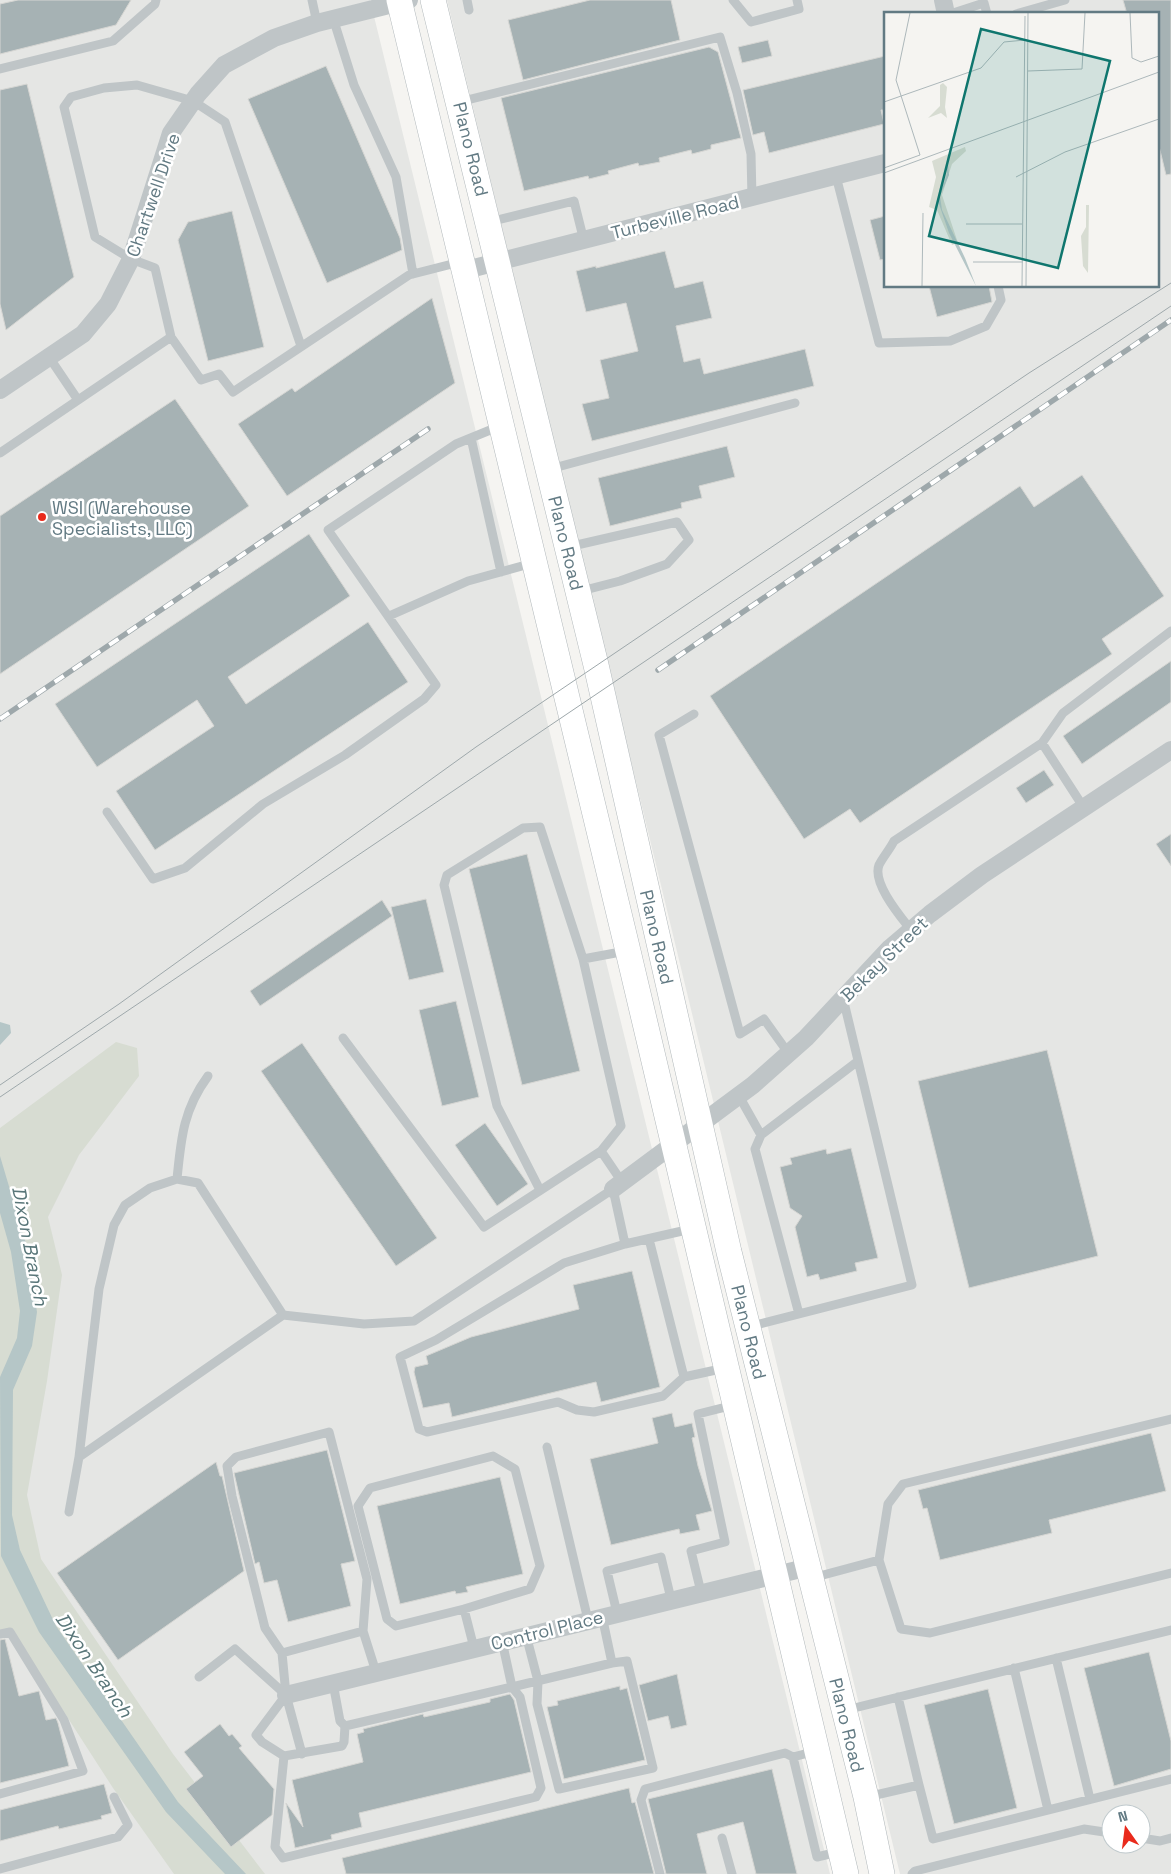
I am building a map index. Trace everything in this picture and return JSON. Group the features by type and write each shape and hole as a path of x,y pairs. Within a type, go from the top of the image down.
{"main road":[{"name":"Plano Road","path":"433,0 489,222 578,592 748,1327 866,1797 882,1874"},
{"name":"Plano Road","path":"403,1 464,266 628,951 773,1574 843,1863"}],"street":[{"name":"Chartwell Drive","path":"0,390 83,334 108,304 131,259 171,133 194,100 224,65 274,38 325,20 403,1"},
{"name":"Turbeville Road","path":"464,266 499,263 884,163"},
{"name":"Bekay Street","path":"618,1185 739,1096 788,1054 806,1038 890,948 911,930 982,875 1171,750"},
{"name":"Control Place","path":"286,1695 773,1574 810,1572"}],"lane":[{"path":"0,69 114,41 155,4 156,0"},
{"path":"312,0 325,20 396,177 413,274"},
{"path":"467,0 469,10"},
{"path":"732,0 751,22 799,9 797,0"},
{"path":"1023,12 1065,0"},
{"path":"957,12 984,4 986,12"},
{"path":"459,102 720,37 737,93 751,154 752,198"},
{"path":"302,346 225,122 194,100 137,85 104,88 72,97 64,107 94,237 131,259 155,268 171,337 201,380 219,374 233,392 413,274 464,266"},
{"path":"836,176 879,343 950,341 986,326 1001,300 998,288"},
{"path":"489,222 574,201 584,241"},
{"path":"0,453 171,337"},
{"path":"49,358 78,400"},
{"path":"548,470 795,403"},
{"path":"107,812 154,879 184,868 263,804 345,755 424,699 436,684 328,530 456,444 503,425"},
{"path":"471,438 501,572"},
{"path":"567,547 677,522 689,540 667,564 620,581 578,592"},
{"path":"389,616 468,581 535,562"},
{"path":"911,930 897,913 880,884 878,866 894,841 1042,743 1063,713 1171,631"},
{"path":"694,714 659,735 740,1034 764,1019 788,1054"},
{"path":"1042,743 1084,808"},
{"path":"342,1038 484,1227 601,1151 621,1126 583,959 540,827 523,828 447,875 444,885 498,1106 540,1190"},
{"path":"583,959 628,951"},
{"path":"748,1327 912,1285 843,998"},
{"path":"799,1314 755,1149 761,1135 858,1060"},
{"path":"177,1179 185,1124 194,1095 208,1076"},
{"path":"739,1096 761,1135"},
{"path":"601,1151 618,1185 625,1244"},
{"path":"69,1512 79,1457 99,1289 114,1225 125,1206 150,1188 177,1179 198,1183 283,1315"},
{"path":"79,1457 283,1315 364,1324 414,1321 618,1185"},
{"path":"693,1229 625,1244 564,1263 436,1340 400,1357 419,1429 427,1432 558,1402 577,1410 594,1412 663,1396 684,1377 725,1368"},
{"path":"649,1239 684,1377"},
{"path":"701,1592 691,1551 725,1542 698,1414 734,1405"},
{"path":"1171,1419 903,1484 888,1504 879,1560 901,1629 930,1633 1171,1573"},
{"path":"302,1754 286,1695 282,1654 265,1628 232,1496 226,1466 236,1457 330,1432 367,1580 362,1630 376,1672"},
{"path":"547,1447 602,1616 612,1663"},
{"path":"493,1456 515,1469 540,1566 530,1589 464,1609 396,1626 388,1618 358,1506 370,1488 493,1456"},
{"path":"602,1616 607,1571 661,1557 671,1599"},
{"path":"810,1572 879,1560"},
{"path":"464,1609 474,1648"},
{"path":"282,1654 362,1630"},
{"path":"843,1711 1171,1630"},
{"path":"0,1634 10,1632 64,1720 83,1771 0,1794"},
{"path":"344,1726 538,1681 612,1663 627,1661 653,1768 559,1789 536,1704 538,1681 526,1635"},
{"path":"284,1756 275,1847 282,1858 536,1797 541,1788 520,1697 512,1687 502,1641"},
{"path":"199,1677 235,1648 286,1695"},
{"path":"1056,1658 1090,1799"},
{"path":"1014,1668 1048,1810"},
{"path":"286,1695 256,1735 262,1742 284,1756 342,1746 344,1742 344,1726 340,1722 332,1683"},
{"path":"898,1698 933,1839 1171,1779"},
{"path":"660,1874 641,1800 645,1789 785,1753 793,1757 817,1751"},
{"path":"793,1757 817,1857 843,1863"},
{"path":"866,1797 919,1785"},
{"path":"0,1868 118,1837 128,1825 114,1797"},
{"path":"912,1874 915,1871 1084,1829 1101,1832"},
{"path":"722,1838 732,1874"},
{"path":"1151,1840 1160,1841 1171,1838"}],"shaded area":[{"path":"0,0 370,0 830,1874 0,1874"},
{"path":"447,0 1171,0 1171,1874 900,1874"},
{"path":"0,1022 10,1025 11,1033 0,1045"},
{"path":"116,1042 137,1048 139,1076 79,1155 48,1217 62,1275 47,1381 27,1495 41,1559 173,1754 265,1874 174,1874 113,1788 15,1636 0,1632 0,1128"},
{"path":"0,1156 27,1247 37,1312 32,1346 13,1390 12,1515 20,1550 56,1626 178,1802 246,1874 225,1874 166,1812 39,1632 1,1556 0,1377 17,1338 20,1311 11,1252 0,1213"}],"building":[{"path":"18,0 131,0 116,25 0,54 0,4"},
{"path":"590,0 671,0 680,40 523,80 508,20"},
{"path":"1123,0 1171,0 1171,174 1166,175 1158,142 1158,12 1126,12"},
{"path":"768,40 772,56 742,63 738,47"},
{"path":"709,47 718,52 741,138 711,145 711,149 692,154 691,150 659,158 660,162 639,166 638,163 608,171 609,174 589,179 588,176 524,191 501,98"},
{"path":"884,56 884,110 881,110 884,124 769,153 764,132 753,135 743,90"},
{"path":"326,66 400,238 402,250 327,283 248,99"},
{"path":"27,84 74,277 6,330 0,304 0,90"},
{"path":"232,211 264,347 208,361 178,240 188,222"},
{"path":"884,216 884,259 880,260 870,220"},
{"path":"665,251 675,288 703,281 712,318 676,326 684,362 700,358 704,374 805,349 814,386 592,441 582,404 609,398 600,360 638,351 626,303 586,312 576,271"},
{"path":"930,288 989,288 992,302 937,317"},
{"path":"432,298 455,383 287,496 238,424 292,388 295,392"},
{"path":"175,399 249,506 0,674 0,516"},
{"path":"727,446 735,477 699,486 702,498 681,503 682,508 610,526 598,478"},
{"path":"1082,475 1164,596 1102,639 1112,654 860,823 850,809 804,839 710,696 1020,486 1034,507"},
{"path":"309,534 350,596 228,677 246,704 368,622 408,682 155,850 116,791 214,726 197,700 97,767 55,704"},
{"path":"1171,661 1171,702 1082,764 1063,736"},
{"path":"1044,770 1054,785 1026,803 1016,788"},
{"path":"1171,834 1171,866 1156,844"},
{"path":"527,854 580,1071 522,1085 469,869"},
{"path":"426,899 444,972 409,980 391,907"},
{"path":"382,900 392,916 260,1006 250,991"},
{"path":"456,1001 479,1097 442,1106 419,1010"},
{"path":"302,1043 437,1238 396,1266 261,1071"},
{"path":"1047,1050 1098,1256 969,1288 918,1081"},
{"path":"485,1123 528,1184 497,1206 455,1145"},
{"path":"851,1148 878,1258 855,1263 857,1271 820,1280 818,1274 807,1277 795,1227 802,1216 790,1208 780,1167 792,1164 790,1158 826,1149 827,1154"},
{"path":"632,1271 660,1387 601,1402 596,1382 452,1417 449,1403 423,1408 414,1372 415,1367 428,1364 426,1356 471,1337 579,1309 573,1285"},
{"path":"672,1413 675,1427 692,1423 695,1437 692,1438 698,1466 712,1511 696,1515 700,1530 680,1534 679,1529 611,1545 590,1459 658,1443 652,1418"},
{"path":"1151,1433 1166,1491 1049,1520 1052,1533 940,1560 927,1508 923,1509 918,1490"},
{"path":"327,1450 355,1561 341,1564 351,1606 288,1622 277,1580 264,1583 259,1562 255,1564 234,1473"},
{"path":"216,1462 220,1476 222,1476 244,1571 118,1660 57,1573"},
{"path":"500,1477 523,1574 466,1587 468,1592 456,1594 455,1591 400,1604 377,1506"},
{"path":"5,1639 19,1696 39,1691 46,1720 56,1718 58,1723 69,1766 0,1783 0,1640"},
{"path":"1149,1652 1171,1741 1171,1769 1114,1786 1084,1668"},
{"path":"677,1674 687,1725 671,1729 668,1716 648,1721 639,1685"},
{"path":"620,1686 620,1690 627,1688 645,1760 564,1779 547,1707 558,1705 557,1701"},
{"path":"988,1689 1017,1808 954,1824 924,1705"},
{"path":"510,1694 514,1700 531,1772 359,1813 362,1827 331,1835 332,1839 295,1848 286,1803 303,1827 292,1780 363,1762 357,1734 364,1732 363,1729 423,1714 424,1717 490,1702 490,1699"},
{"path":"220,1724 229,1736 232,1734 242,1746 239,1748 274,1789 272,1815 231,1847 186,1789 203,1776 184,1752"},
{"path":"772,1769 797,1874 756,1874 743,1822 697,1834 707,1874 666,1874 648,1799"},
{"path":"104,1784 112,1813 101,1816 102,1819 59,1829 58,1826 0,1841 0,1810"},
{"path":"629,1788 632,1803 635,1802 654,1874 346,1874 342,1858"}],"tram line":[{"path":"0,1085 119,1004 476,747 1029,373 1171,283"},
{"path":"0,1097 1171,306"}],"railway":[{"path":"658,670 1171,320"},
{"path":"0,719 428,429"}],"place":[{"name":"WSI (Warehouse Specialists, LLC)","path":"42,517"}],"water label":[{"name":"Dixon Branch","path":"30,1246"},
{"name":"Dixon Branch","path":"94,1665"}]}
